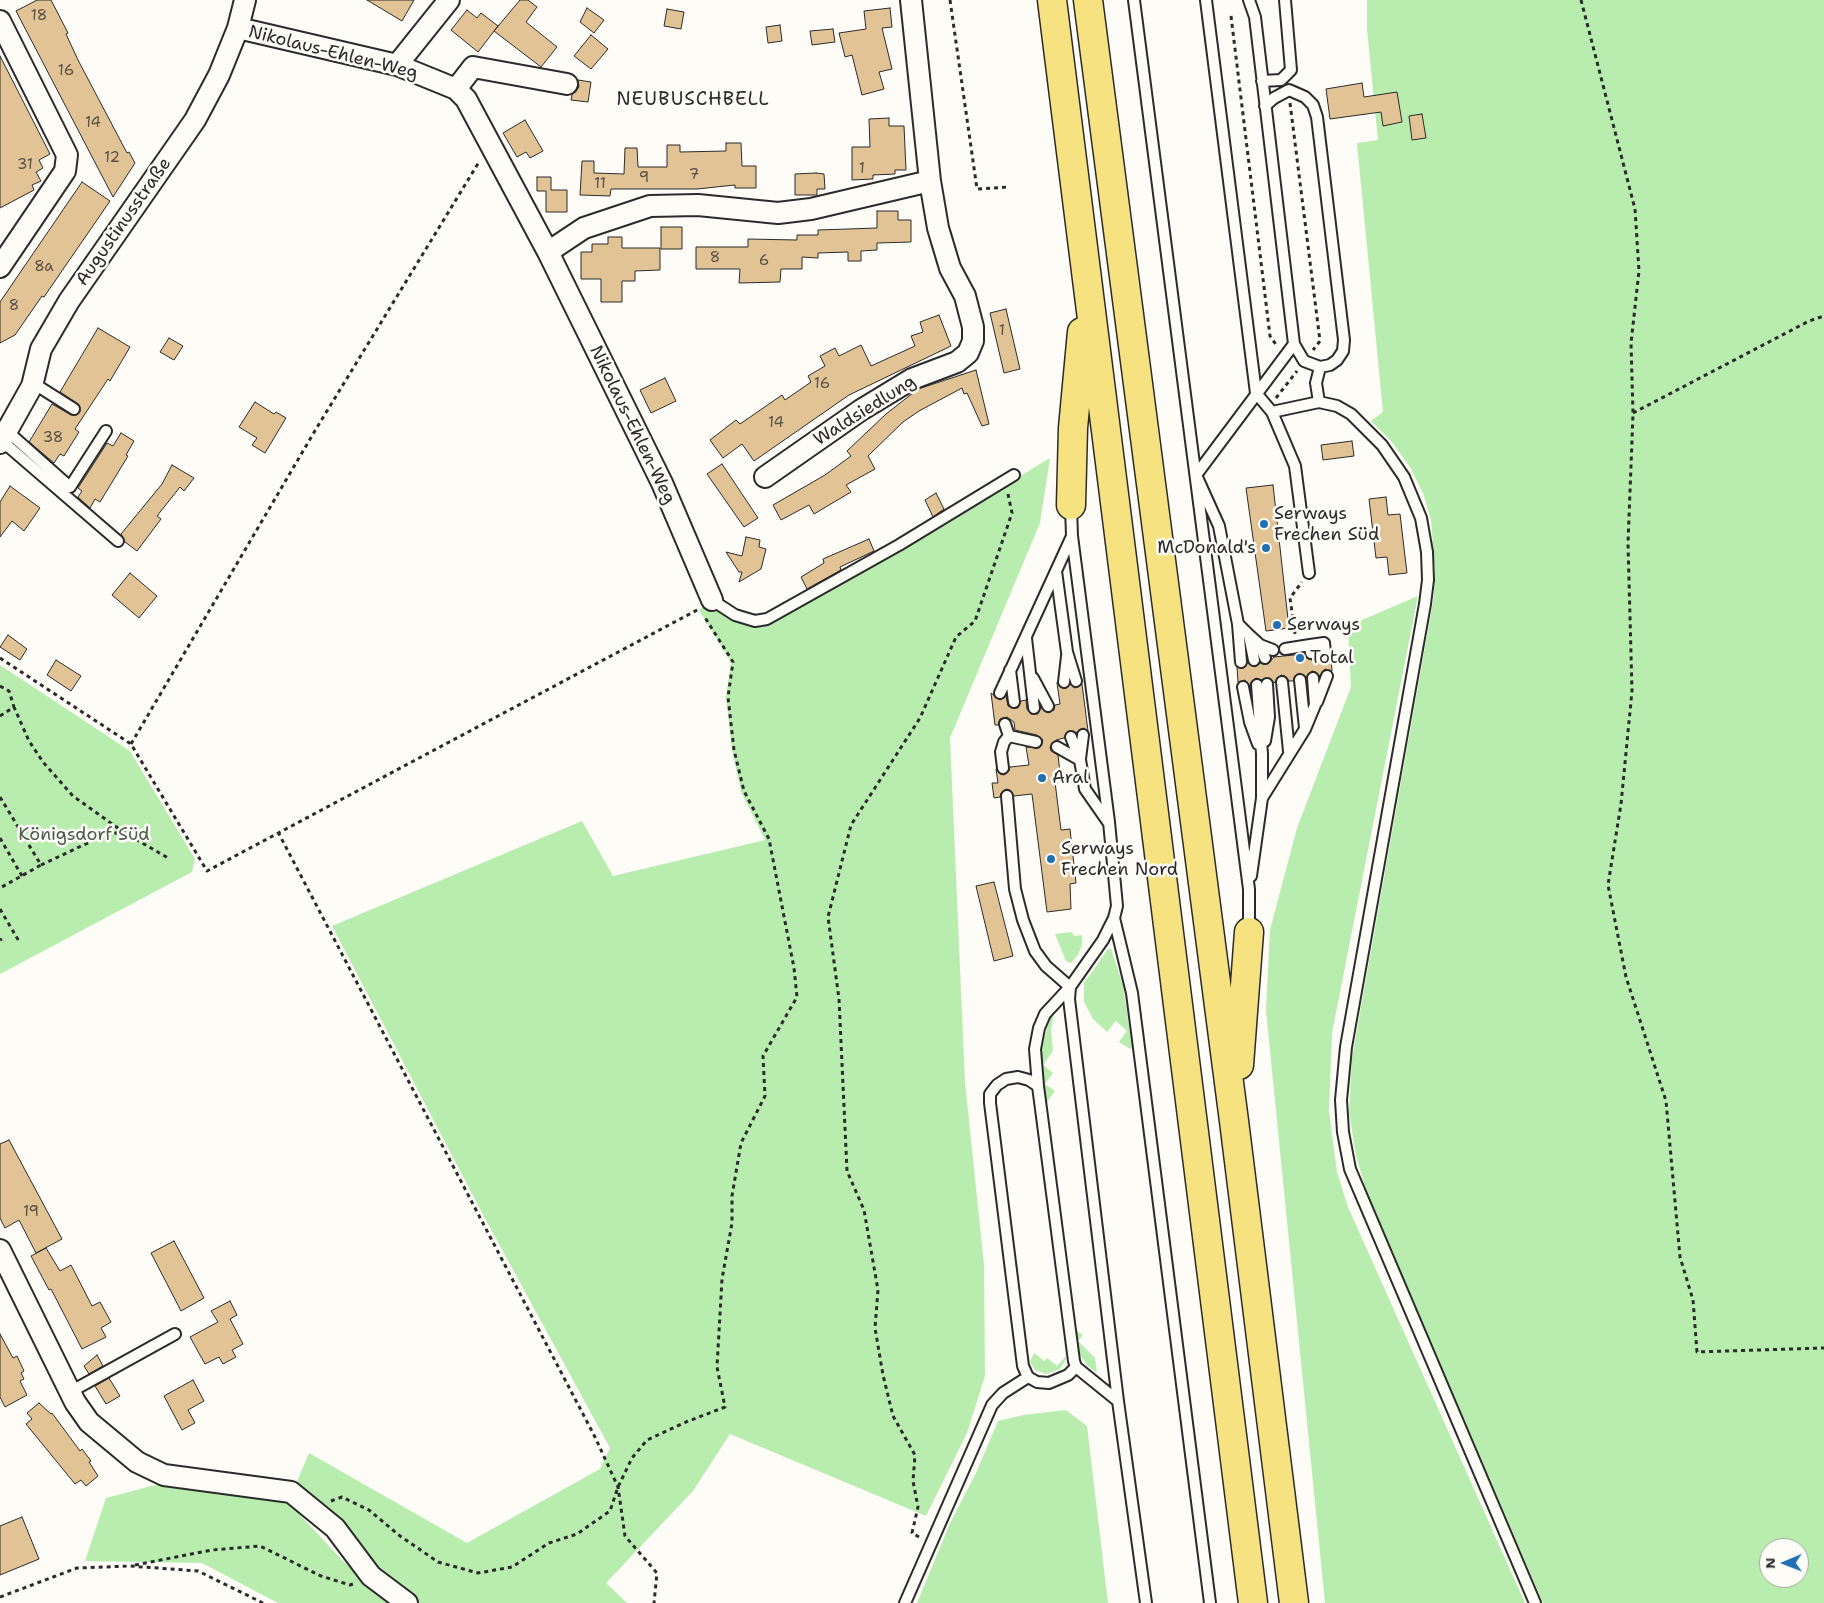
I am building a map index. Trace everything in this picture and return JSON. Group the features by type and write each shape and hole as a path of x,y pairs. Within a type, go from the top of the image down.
{"highway":[{"path":"1052,0 1253,1603"},
{"path":"1088,0 1234,1121 1294,1603"},
{"path":"1071,505 1073,428 1087,281"},
{"path":"1234,1121 1249,932"}],"street":[{"name":"Augustinusstraße","path":"3,438 32,383 41,349 69,301 195,120 218,75 238,28 245,0"},
{"path":"397,65 449,0"},
{"path":"548,252 584,228 650,206 698,205 778,213 811,210 930,181 911,0"},
{"path":"0,20 67,154 65,171 1,265"},
{"name":"Nikolaus-Ehlen-Weg","path":"238,28 397,65 456,90 466,99 491,142 548,252 662,483 706,604"},
{"path":"456,90 474,67 567,84"},
{"name":"Waldsiedlung","path":"765,477 861,410 912,379 957,362 968,353 973,342 973,327 965,296 950,268 941,245 930,181"},
{"path":"0,1250 70,1392 89,1422 137,1462 164,1475 290,1492 335,1528 371,1576 407,1603"}],"lane":[{"path":"1134,0 1249,889 1249,932"},
{"path":"1206,0 1256,393 1270,410 1295,466 1309,573"},
{"path":"1248,0 1255,17 1294,344 1304,361 1320,368 1330,365 1337,360 1343,351 1344,340 1317,117 1313,106 1305,97 1289,90"},
{"path":"1262,81 1281,80 1287,77 1291,70 1292,61 1285,0"},
{"path":"1287,77 1289,90"},
{"path":"1265,106 1274,98 1289,90"},
{"path":"1196,474 1294,344"},
{"path":"1319,402 1316,383 1320,368"},
{"path":"32,383 74,409"},
{"path":"1270,410 1319,402 1337,406 1351,414 1382,445 1404,477 1421,518 1427,552 1428,580 1346,1047 1341,1100 1343,1132 1350,1169 1535,1603"},
{"path":"3,438 70,487 106,430"},
{"path":"3,438 118,540"},
{"path":"1196,474 1219,526 1238,624 1241,662"},
{"path":"706,604 755,621 767,619 899,545 1014,475"},
{"path":"1071,505 1072,536 1109,822 1116,906 1114,918 1103,940 1070,987 1050,1007 1039,1028 1035,1049 1038,1086 1076,1367 1118,1401"},
{"path":"1000,692 1072,536"},
{"path":"1056,570 1067,652 1076,681"},
{"path":"1238,624 1260,645 1273,650"},
{"path":"1249,635 1259,659 1260,645"},
{"path":"1026,637 1034,708"},
{"path":"1285,649 1297,651 1311,649 1324,643 1324,652"},
{"path":"1064,682 1067,652"},
{"path":"1010,668 1014,702"},
{"path":"1030,672 1048,706"},
{"path":"1262,798 1289,751 1305,729 1327,676"},
{"path":"1313,678 1315,706"},
{"path":"1300,680 1305,729"},
{"path":"1282,682 1289,751"},
{"path":"1249,889 1262,798 1262,754 1270,717 1262,684"},
{"path":"1243,687 1250,722 1262,754"},
{"path":"1005,724 1017,737 1036,742"},
{"path":"1080,760 1083,735"},
{"path":"1003,768 1001,752 1004,742 1017,737"},
{"path":"1071,737 1080,760 1085,789 1109,822"},
{"path":"1057,747 1080,760"},
{"path":"1007,796 1015,889 1022,920 1035,951 1046,966 1070,987 1071,1009 1118,1401 1146,1603"},
{"path":"1114,918 1132,993 1210,1603"},
{"path":"1038,1086 1029,1080 1018,1077 1006,1079 997,1085 990,1094 1023,1366 1028,1377 1037,1382 1049,1383 1068,1375 1076,1367"},
{"path":"70,1392 175,1334"},
{"path":"905,1603 992,1405 1003,1392 1028,1377"}],"path":[{"path":"950,0 977,189 1008,187"},
{"path":"1581,0 1635,209 1639,271 1631,343 1633,414 1628,543 1632,691 1621,804 1608,885 1626,977 1666,1101 1680,1256 1693,1300 1697,1352 1824,1348"},
{"path":"1231,16 1270,336 1294,374"},
{"path":"1270,410 1294,374 1320,341 1290,103"},
{"path":"131,744 316,429 491,142"},
{"path":"1633,414 1809,321 1824,316"},
{"path":"930,1544 912,1533 918,1507 913,1481 915,1455 893,1416 883,1375 875,1328 878,1290 866,1219 847,1171 839,999 828,917 851,825 920,718 956,637 975,621 1012,513 1008,493 1001,484"},
{"path":"1297,651 1290,598 1309,573"},
{"path":"0,658 131,744 207,871 706,604 733,662 728,697 734,750 744,791 770,839 794,968 797,997 763,1056 765,1096 741,1143 732,1196 732,1223 722,1279 717,1368 726,1407 686,1422 647,1440 632,1458 618,1487 610,1511 577,1534 549,1544 512,1567 478,1573 438,1562 400,1536 369,1510 342,1497 312,1508"},
{"path":"0,686 9,691 29,741 43,762 74,796 122,831 168,858"},
{"path":"0,716 14,707"},
{"path":"0,797 41,865"},
{"path":"0,888 41,865 92,841 122,831"},
{"path":"278,832 595,1437 618,1487 625,1536 657,1573 654,1603"},
{"path":"0,838 22,876"},
{"path":"0,910 20,943"},
{"path":"130,1566 212,1550 260,1546 321,1576 350,1585 371,1576"},
{"path":"0,1597 77,1568 130,1566 198,1571 263,1603"}],"green space":[{"path":"1367,0 1824,0 1824,1603 1543,1603 1369,1199 1356,1156 1349,1112 1352,1058 1434,596 1435,569 1431,520 1423,493 1410,467 1391,441 1371,421 1383,412 1357,143 1378,140 1367,29"},
{"path":"1050,458 1040,523 950,738 965,1082 984,1265 985,1376 967,1433 926,1516 730,1434 693,1491 606,1583 627,1603 420,1603 407,1595 352,1543 296,1484 309,1453 467,1543 600,1469 610,1448 481,1211 332,926 582,821 613,876 765,840 741,792 732,750 726,697 731,662 699,610 713,601 764,622 863,571"},
{"path":"1418,596 1332,1033 1329,1111 1337,1172 1348,1207 1525,1603 1325,1603 1266,1010 1270,930 1297,828 1351,687 1348,626"},
{"name":"Königsdorf Süd","path":"0,665 130,751 195,859 192,872 0,974"},
{"path":"1072,932 1074,936 1082,935 1082,945 1078,955 1071,963 1066,961 1055,934"},
{"path":"1108,949 1111,949 1123,985 1132,1047 1130,1049 1119,1042 1127,1031 1116,1021 1107,1032 1093,1019 1084,1002 1084,983"},
{"path":"1052,1012 1054,1014 1051,1030 1053,1051 1043,1065 1053,1073 1045,1084 1055,1091 1046,1103 1041,1070 1041,1049"},
{"path":"1074,1329 1083,1335 1078,1341 1095,1358 1097,1373 1088,1366 1079,1354"},
{"path":"1034,1353 1044,1361 1047,1358 1057,1366 1066,1356 1066,1359 1060,1369 1046,1374 1035,1370 1030,1362"},
{"path":"1066,1410 1087,1426 1108,1603 917,1603 950,1523 976,1473 998,1421 1023,1415"},
{"path":"163,1483 287,1501 343,1561 389,1603 278,1603 202,1563 85,1561 106,1498"}],"building":[{"path":"37,0 51,0 68,33 66,34 78,60 127,153 129,152 135,163 113,197 16,11"},
{"path":"367,0 414,0 402,21"},
{"path":"520,0 528,0 537,7 526,22 557,47 541,67 494,31"},
{"path":"587,8 604,20 594,33 580,22"},
{"path":"890,8 892,27 882,28 892,69 879,72 884,89 862,95 852,55 845,57 839,33 866,29 864,11"},
{"path":"667,9 684,12 681,29 664,26"},
{"path":"467,10 477,18 481,13 498,26 478,52 451,30"},
{"path":"780,25 782,41 768,43 766,27"},
{"path":"833,29 835,42 812,45 810,31"},
{"path":"591,35 608,49 591,69 574,56"},
{"path":"0,56 50,154 39,160 43,168 36,172 41,181 32,185 34,190 0,208"},
{"path":"578,80 591,82 588,102 571,100 572,95 579,87"},
{"path":"1362,83 1364,97 1397,92 1402,122 1383,126 1381,112 1330,119 1326,89"},
{"path":"1422,114 1426,138 1412,140 1409,116"},
{"path":"889,118 889,126 904,126 906,170 895,170 895,174 873,175 873,179 852,180 852,147 870,147 869,119"},
{"path":"525,120 543,151 530,158 526,152 517,157 503,133"},
{"path":"726,143 741,143 742,166 756,166 756,188 735,188 735,185 697,189 611,189 610,196 580,195 582,161 594,161 594,173 624,174 625,148 637,148 638,167 667,167 667,145 680,145 680,152 726,151"},
{"path":"795,174 824,174 825,189 817,189 817,195 795,195"},
{"path":"537,177 551,177 551,190 567,190 567,212 546,212 546,191 537,191"},
{"path":"82,182 110,201 44,297 42,296 15,335 0,343 0,302"},
{"path":"877,211 898,211 898,220 911,220 911,242 877,243 877,250 861,251 861,261 848,261 848,252 818,253 818,258 802,257 802,269 781,269 780,282 739,283 740,269 696,269 696,247 748,247 748,239 797,240 797,235 818,235 818,230 877,228"},
{"path":"661,227 682,227 682,249 661,249"},
{"path":"608,237 622,237 622,248 660,248 660,270 635,271 635,281 622,281 622,302 601,302 601,279 581,279 581,252 592,252 592,244 608,244"},
{"path":"1006,309 1020,369 1004,373 990,313"},
{"path":"939,315 951,346 849,395 754,461 742,444 723,458 710,440 736,420 740,424 782,395 785,400 811,382 808,376 825,366 820,356 835,348 839,356 861,345 871,366 915,346 911,336 923,332 920,322"},
{"path":"98,328 130,347 110,381 108,379 75,429 79,432 64,456 60,454 54,463 29,442 52,404 71,415 77,415 80,412 78,404 60,392"},
{"path":"169,338 183,346 174,360 160,352"},
{"path":"976,370 989,424 982,426 967,393 964,394 962,388 919,411 903,422 868,456 875,469 846,485 851,492 814,514 809,505 781,520 773,505 825,475 851,456 847,451 886,414 918,389"},
{"path":"665,378 676,401 651,413 640,390"},
{"path":"255,402 274,414 276,412 286,418 265,453 252,445 257,438 239,427"},
{"path":"121,433 134,441 126,455 128,456 100,502 95,499 90,508 78,497 82,491 78,488 107,443 113,446"},
{"path":"1352,441 1354,456 1323,460 1321,445"},
{"path":"722,464 758,518 744,527 707,474"},
{"path":"172,465 194,478 184,491 180,487 157,516 161,519 137,551 125,542 121,534 162,484"},
{"path":"1273,485 1289,628 1266,631 1246,488"},
{"path":"10,486 40,508 24,531 12,521 0,537 0,502"},
{"path":"936,493 944,509 933,517 925,500"},
{"path":"1386,497 1388,515 1400,514 1407,573 1389,575 1387,557 1376,558 1369,499"},
{"path":"746,537 760,540 759,547 766,549 761,569 739,582 742,572 739,572 726,552 742,556"},
{"path":"869,539 874,551 840,567 841,570 807,589 801,577 824,563 823,559"},
{"path":"130,573 157,596 139,618 112,595"},
{"path":"8,635 27,649 20,660 0,647"},
{"name":"Total","path":"1318,652 1323,658 1331,656 1332,671 1325,669 1320,676 1312,671 1306,678 1299,673 1293,681 1289,681 1285,676 1281,675 1274,683 1270,678 1262,680 1256,678 1251,682 1250,686 1245,680 1238,682 1237,667 1244,668 1248,662 1255,667 1260,663 1268,664 1274,657 1304,654 1308,659 1312,660"},
{"path":"56,660 81,676 71,691 47,675"},
{"path":"1057,683 1064,689 1070,684 1075,688 1082,684 1088,731 1083,728 1077,733 1068,731 1064,738 1056,740 1050,747 1051,751 1058,755 1060,773 1054,774 1061,830 1070,829 1076,883 1070,884 1071,909 1047,912 1032,794 1014,796 1010,790 1006,789 1001,793 1000,797 994,798 992,783 998,783 996,769 1000,774 1004,775 1009,771 1010,767 1029,765 1026,747 1039,748 1043,740 1037,735 1015,730 1014,722 1007,717 1000,719 998,725 995,725 991,693 1000,700 1006,696 1008,706 1012,708 1018,708 1021,701 1026,700 1027,709 1031,714 1038,714 1041,707 1048,713 1054,710 1055,705 1060,704"},
{"path":"994,882 1013,956 994,961 976,886"},
{"path":"9,1140 62,1239 36,1253 19,1220 5,1228 0,1218 0,1144"},
{"path":"174,1241 204,1298 181,1311 151,1253"},
{"path":"46,1248 60,1271 71,1265 92,1306 100,1302 111,1322 101,1328 106,1337 82,1349 51,1289 49,1290 31,1256"},
{"path":"230,1301 237,1315 230,1319 243,1344 232,1350 236,1357 223,1364 219,1357 205,1364 190,1337 218,1322 211,1311"},
{"path":"0,1334 13,1358 17,1356 24,1371 21,1373 24,1379 20,1381 27,1395 5,1407 0,1397"},
{"path":"97,1355 103,1366 89,1374 84,1366"},
{"path":"109,1378 120,1396 106,1404 95,1386"},
{"path":"193,1380 204,1401 188,1410 195,1423 182,1430 164,1396"},
{"path":"39,1403 52,1413 80,1451 82,1449 91,1461 89,1462 98,1476 86,1486 81,1480 75,1484 26,1424 32,1419 27,1413"},
{"path":"22,1517 39,1559 0,1575 0,1526"}],"place":[{"name":"Serways Frechen Süd","path":"1264,524"},
{"name":"McDonald's","path":"1266,548"},
{"name":"Serways","path":"1277,625"},
{"name":"Total","path":"1300,658"},
{"name":"Aral","path":"1042,778"},
{"name":"Serways Frechen Nord","path":"1051,859"}],"district":[{"name":"NEUBUSCHBELL","path":"693,100"}]}
